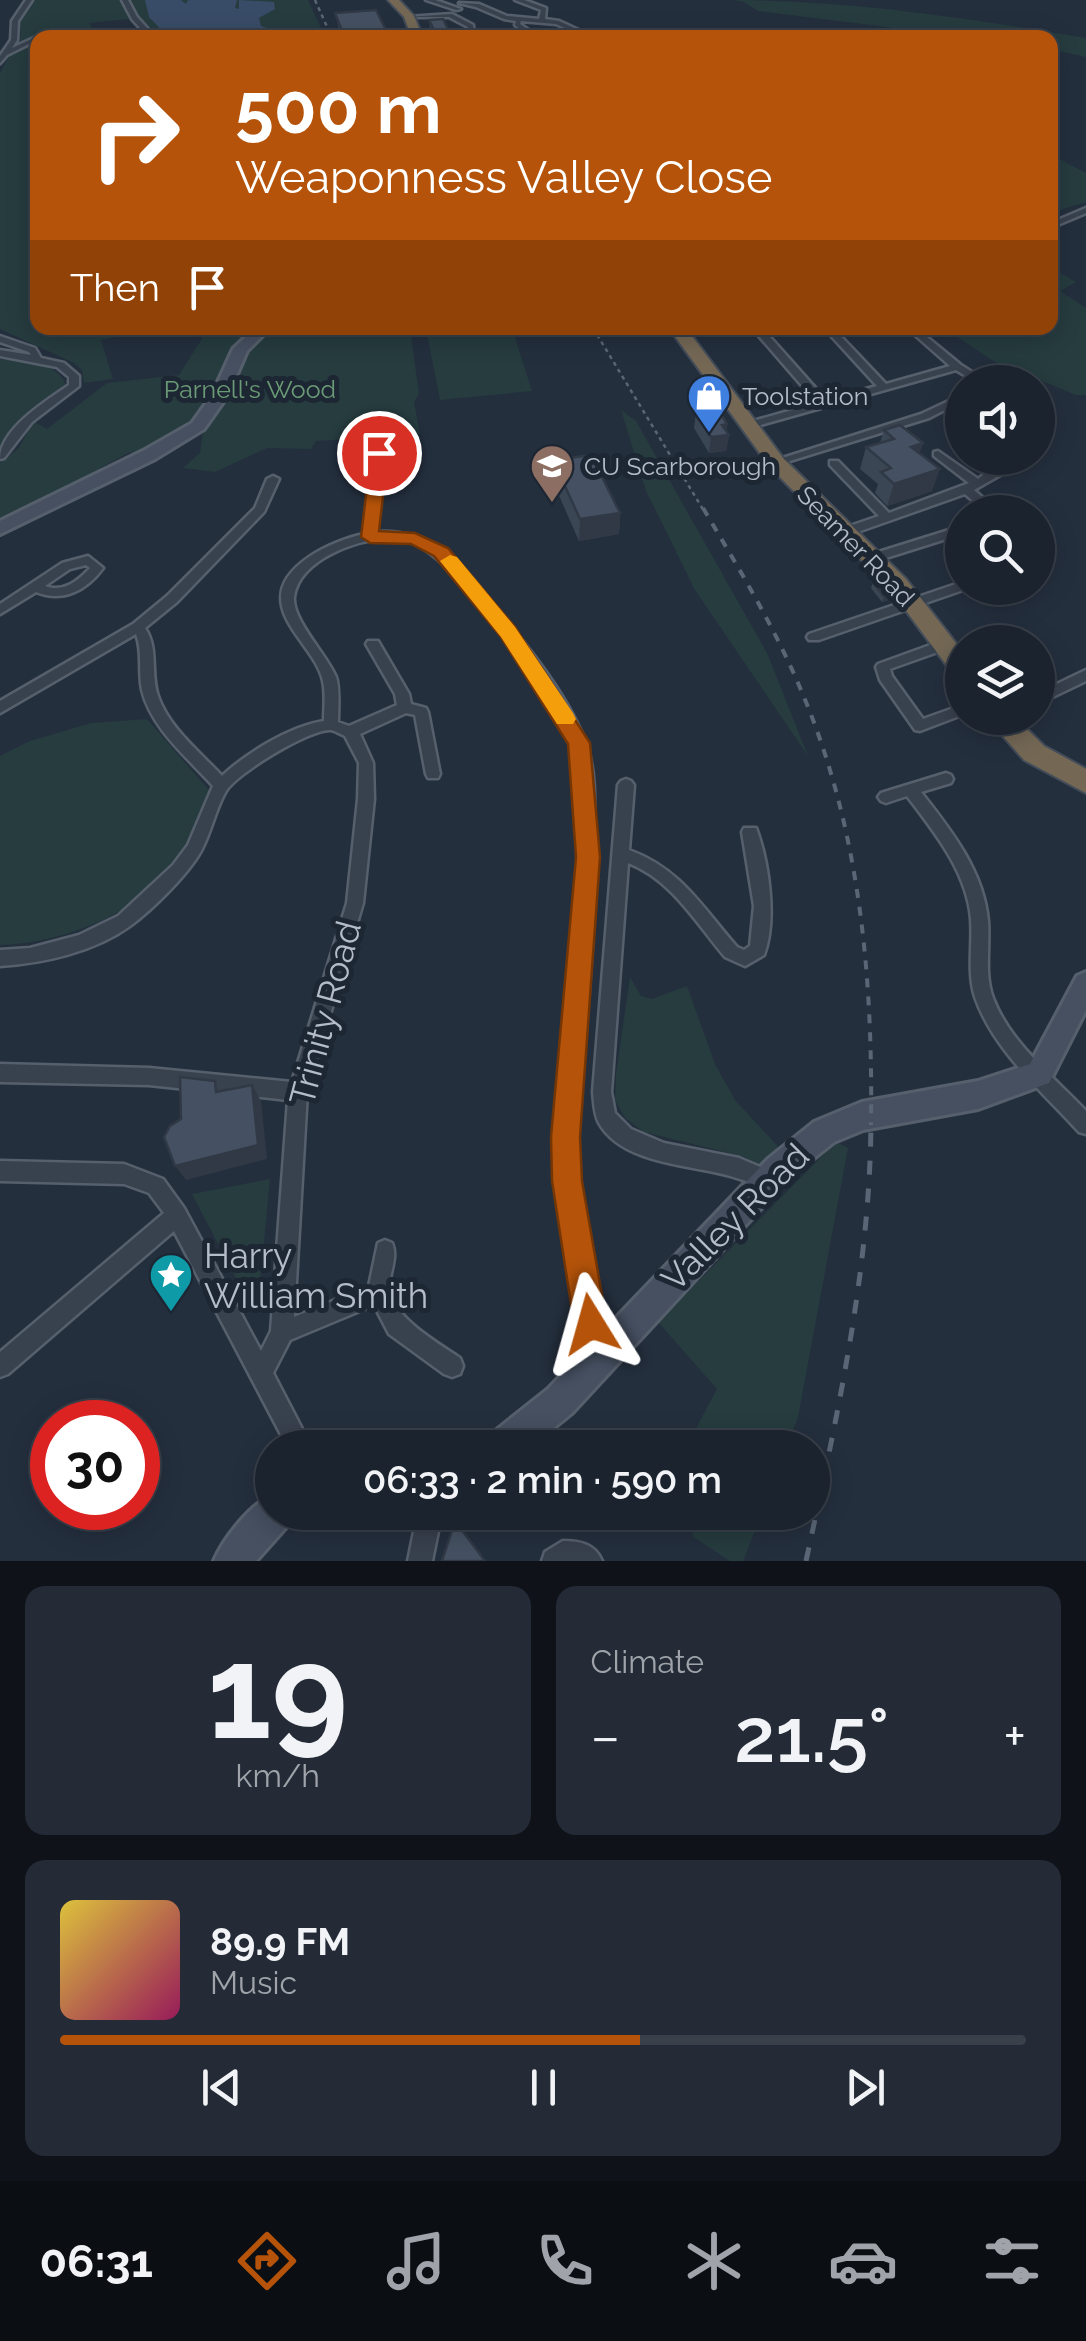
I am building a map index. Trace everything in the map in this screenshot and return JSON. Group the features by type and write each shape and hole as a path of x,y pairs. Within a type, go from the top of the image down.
{"highway":[{"path":"393,0 410,17 415,30"},
{"name":"Seamer Road","path":"683,335 776,462 873,558 944,645"},
{"path":"1018,735 1049,764 1086,782"}],"street":[{"path":"2,58 16,34 17,14 29,0"},
{"path":"126,0 134,18 145,30"},
{"path":"428,0 519,20 564,24 576,30"},
{"path":"518,0 544,9 542,20"},
{"path":"450,15 460,4"},
{"path":"410,17 450,15 469,23 473,30"},
{"path":"519,20 518,24 526,30"},
{"path":"16,34 30,37"},
{"path":"2,58 30,42"},
{"path":"1058,222 1086,210"},
{"path":"0,528 149,456 198,426 220,395 240,349 255,335"},
{"path":"764,335 824,404"},
{"path":"835,335 884,387"},
{"path":"918,335 955,365"},
{"path":"0,339 35,352 37,356 33,359"},
{"path":"0,353 66,369 74,376 74,386 28,420 14,443 0,456"},
{"path":"750,425 945,370"},
{"path":"776,462 945,407"},
{"path":"379,453 370,537 415,539 441,552 508,632 579,743 588,857 566,1137 567,1181 596,1360"},
{"path":"938,454 979,495"},
{"path":"834,463 885,516"},
{"path":"845,532 991,475"},
{"path":"0,708 138,627 172,599 260,509 273,480"},
{"path":"873,558 945,535"},
{"name":"Trinity Road","path":"262,1372 282,1332 298,1092 340,962 362,856 366,763 341,728 330,680 288,608 286,596 298,573 311,561 341,544 370,537"},
{"path":"0,610 37,587"},
{"path":"814,637 945,591"},
{"path":"138,627 146,635 150,694 160,714 220,785"},
{"path":"373,644 402,694 405,707"},
{"path":"944,645 884,667 885,677 920,726 945,716"},
{"path":"1055,690 1086,675"},
{"path":"0,958 30,956 82,942 124,921 178,870 194,848 220,785 245,762 288,737 341,728 405,707 421,712 433,774"},
{"path":"886,797 946,779"},
{"path":"626,785 602,1092 606,1118 624,1136 663,1154 739,1168 769,1181"},
{"path":"911,790 944,834 973,890 978,910 983,996 998,1027 1086,1124"},
{"path":"620,853 648,861 669,876 735,955 746,958 758,950 763,930 762,898 750,832"},
{"path":"1040,1074 1086,984"},
{"path":"0,1073 134,1073 218,1079 298,1092"},
{"name":"Valley Road","path":"524,1430 560,1401 791,1156 843,1123 978,1096 1040,1074"},
{"path":"0,1171 124,1174 156,1186 177,1214 292,1430"},
{"path":"0,1366 177,1214"},
{"path":"385,1250 379,1293 397,1326 452,1366"},
{"path":"282,1332 379,1293"},
{"path":"232,1561 259,1530"},
{"path":"420,1561 426,1530"},
{"path":"554,1561 563,1553 579,1553 590,1561"}],"green space":[{"path":"32,0 121,0 129,19 89,23 94,30 30,30 30,335 126,335 101,340 113,379 84,383 82,370 74,363 0,329 0,73 21,35 18,21"},
{"path":"131,0 308,0 322,30 147,30 136,19"},
{"path":"731,0 865,7 1036,30 910,30 758,11 742,1"},
{"path":"1058,34 1086,38 1086,57 1058,51"},
{"path":"1058,158 1086,173 1086,202 1058,211"},
{"path":"1058,272 1076,282 1060,291 1086,308 1086,395 1055,386 1055,365 1002,365 954,335 1058,335"},
{"name":"Parnell's Wood","path":"188,335 411,335 419,394 414,402 420,434 316,441 311,449 267,448 215,472 183,468 200,453 203,431 186,442 174,433 137,456 130,452 100,468 103,471 0,525 0,463 19,448 33,421 47,429 107,383 179,375 203,337"},
{"path":"427,335 514,335 532,391 440,400"},
{"path":"0,359 48,367 66,386 22,419 0,448"},
{"path":"621,410 636,421 767,653 808,756 695,590 646,491"},
{"path":"147,719 209,790 188,849 152,889 105,919 53,938 0,945 0,756 30,741 91,723"},
{"path":"630,977 641,996 652,999 687,986 715,1064 735,1100 782,1151 761,1167 745,1157 644,1132 625,1118 615,1100"},
{"path":"836,1142 848,1148 793,1430 695,1430 717,1389 658,1322"},
{"path":"270,1179 258,1305 250,1305 192,1194"},
{"path":"694,1530 755,1530 743,1561 730,1561 692,1536"}],"water":[{"path":"145,0 181,0 186,4 188,0 237,0 235,8 239,9 239,0 274,2 275,9 259,18 261,26 273,30 161,30 149,17"}],"building":[{"path":"376,10 386,30 342,30 335,13"},
{"path":"443,19 448,29 434,30 429,20"},
{"path":"718,409 729,435 711,437 696,412"},
{"path":"900,425 923,443 911,447 940,469 894,484 881,472 891,468 866,447 894,439 884,430"},
{"path":"591,455 620,513 580,519 553,460"},
{"path":"883,580 894,593 884,597 873,582"},
{"path":"180,1077 215,1081 216,1092 252,1085 258,1145 175,1166 164,1137 170,1126 181,1119"},
{"path":"452,1530 462,1530 485,1561 442,1561"}],"railway":[{"path":"315,0 328,30"},
{"path":"597,335 704,511"},
{"path":"703,508 790,666 821,742 837,795 850,849 865,958 871,1122"},
{"path":"806,1561 858,1288 871,1122"}],"slow traffic":[{"path":"450,561 508,632 565,719"}],"place":[{"name":"Toolstation","path":"709,434"},
{"name":"CU Scarborough","path":"552,504"},
{"name":"Harry William Smith","path":"171,1313"}],"route":[{"path":"379,453 370,537 415,539 441,552 508,632 579,743 588,857 566,1137 567,1181 591,1324"}]}
